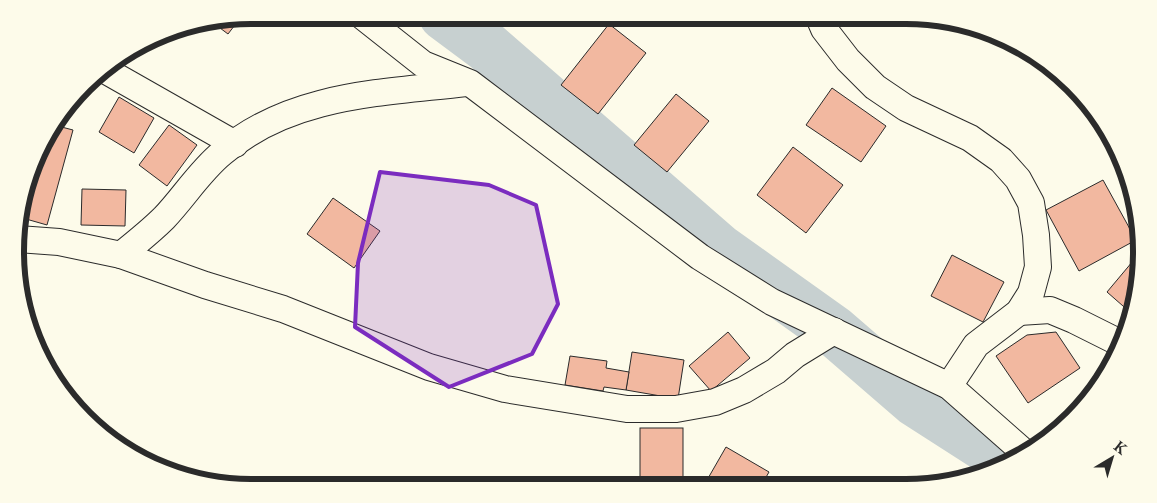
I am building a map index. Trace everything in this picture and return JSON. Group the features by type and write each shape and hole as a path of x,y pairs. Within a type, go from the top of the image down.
{"street":[{"path":"375,24 423,64 470,83 700,257 772,302 949,386 1020,448"},
{"path":"822,24 848,60 875,87 906,108 970,138 1001,160 1018,178 1031,202 1038,267 1032,293 1018,312 976,345 949,386"},
{"path":"110,73 235,144"},
{"path":"121,255 144,238 165,217 184,193 222,153 262,124 302,108 349,97 470,83"},
{"path":"24,239 59,242 121,255 205,285 283,309 429,366 504,389 627,409 676,410 715,402 744,390 776,371 795,355 834,332"},
{"path":"1018,312 1050,310 1115,341"}],"highlighted area":[{"path":"380,172 489,185 536,205 558,304 532,354 449,387 355,327 358,263"}],"building":[{"path":"235,24 228,34 218,27"},
{"path":"609,24 646,53 598,114 561,85"},
{"path":"832,88 886,126 861,162 806,125"},
{"path":"676,94 709,121 667,172 634,145"},
{"path":"119,97 154,118 134,153 99,132"},
{"path":"169,125 197,145 167,186 139,165"},
{"path":"61,127 73,130 47,225 26,219 28,207 41,164"},
{"path":"793,147 843,185 806,233 757,195"},
{"path":"1103,180 1133,234 1133,242 1079,271 1046,210"},
{"path":"82,189 126,190 125,226 81,225"},
{"path":"333,198 380,231 354,268 307,234"},
{"path":"952,255 1004,282 983,322 931,296"},
{"path":"1133,261 1129,296 1126,308 1107,292"},
{"path":"728,332 750,358 711,391 689,366"},
{"path":"1056,332 1080,368 1028,403 996,356 1027,335"},
{"path":"632,352 684,360 678,399 626,390"},
{"path":"570,356 607,361 606,368 629,372 626,390 604,387 603,391 565,385"},
{"path":"640,428 683,428 683,479 640,479"},
{"path":"726,447 769,472 765,479 708,479"}],"waterway":[{"path":"456,24 487,47 719,249 834,331 915,401 1003,457"}]}
